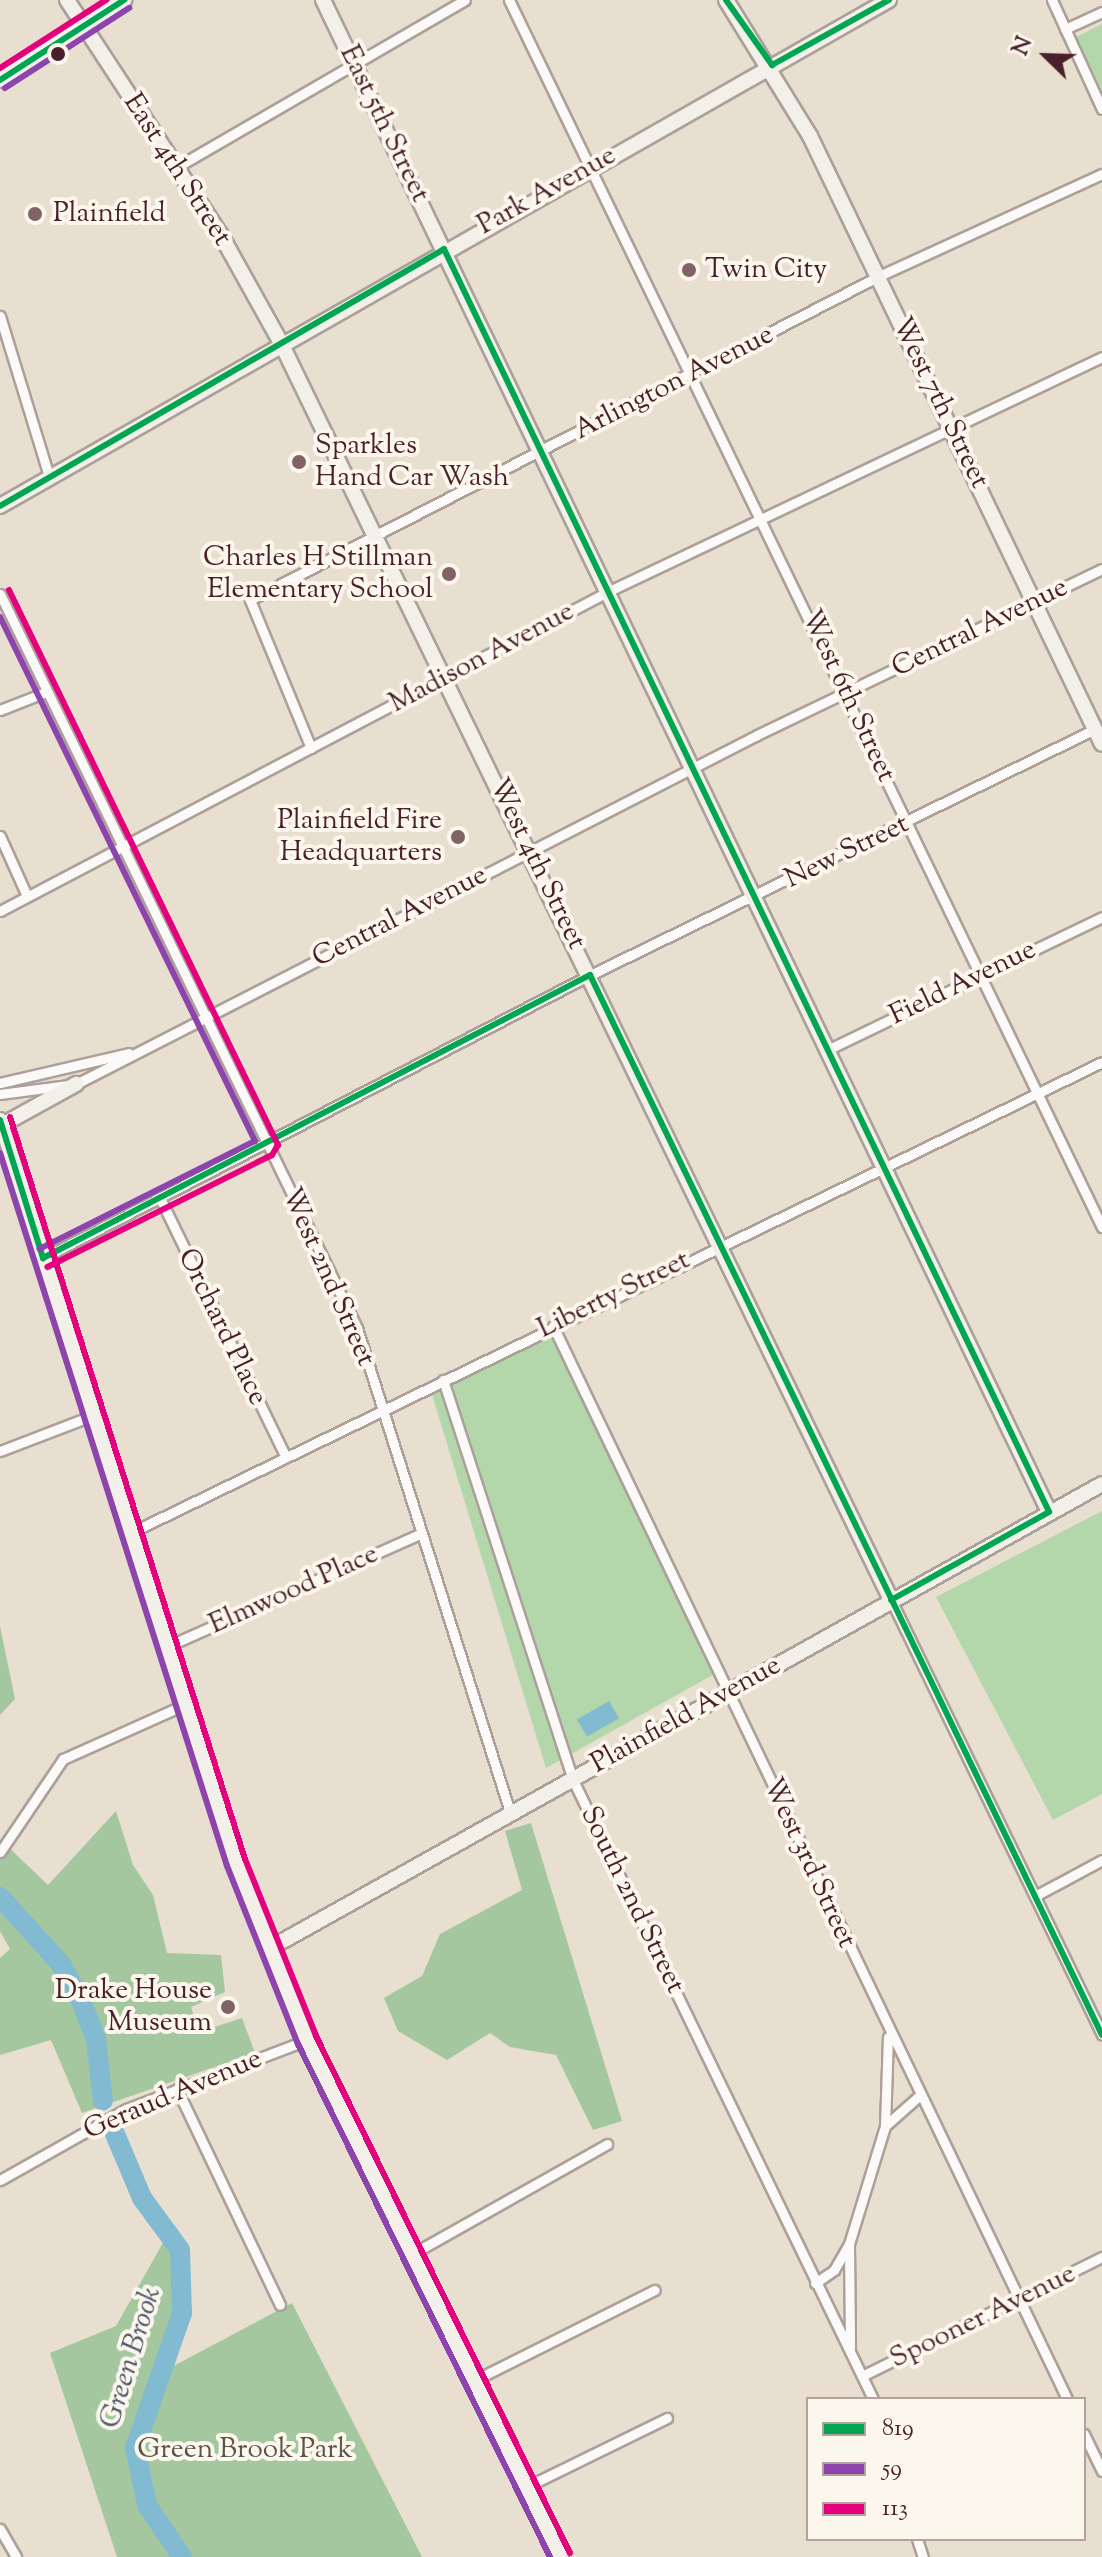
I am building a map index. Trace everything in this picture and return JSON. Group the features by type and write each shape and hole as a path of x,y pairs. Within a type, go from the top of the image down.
{"main road":[{"name":"East 4th Street","path":"67,0 175,168 281,343"},
{"path":"0,80 124,0"},
{"name":"East 5th Street","path":"323,0 1049,1512"},
{"name":"West 7th Street","path":"726,0 772,65 879,276 1102,744"},
{"name":"Park Avenue","path":"0,506 444,249 889,0"},
{"name":"West 4th Street","path":"281,343 377,534 717,1245 891,1600"},
{"path":"76,1084 1,1123 129,1534 186,1704 307,2040 561,2557"},
{"name":"Plainfield Avenue","path":"272,1947 1102,1484"}],"street":[{"path":"175,168 465,0"},
{"name":"West 6th Street","path":"509,0 690,375 764,517 1102,1227"},
{"path":"1052,0 1102,109"},
{"path":"1065,29 1102,12"},
{"name":"Arlington Avenue","path":"311,748 250,600 879,276 1102,174"},
{"path":"0,316 49,476"},
{"name":"Madison Avenue","path":"0,911 607,592 1102,357"},
{"name":"Central Avenue","path":"0,1094 76,1084 129,1053 691,770 1102,569"},
{"name":"West 2nd Street","path":"0,594 357,1328 419,1534 510,1812"},
{"path":"0,710 46,692"},
{"name":"New Street","path":"43,1258 268,1146 590,975 1095,729"},
{"path":"0,836 27,896"},
{"name":"Field Avenue","path":"825,1051 1102,917"},
{"name":"Central Avenue","path":"0,1083 129,1053"},
{"name":"Liberty Street","path":"129,1534 717,1245 1102,1062"},
{"name":"Orchard Place","path":"160,1198 285,1455"},
{"name":"West 3rd Street","path":"553,1326 889,2034 1066,2397"},
{"name":"South 2nd Street","path":"443,1380 572,1778 872,2397"},
{"path":"0,1451 94,1415"},
{"name":"Elmwood Place","path":"168,1646 419,1534"},
{"name":"West 4th Street","path":"891,1600 1102,2035"},
{"path":"0,1852 63,1759 186,1704"},
{"path":"1035,1896 1102,1860"},
{"path":"815,2283 834,2270 849,2244 885,2126 889,2034"},
{"name":"Geraud Avenue","path":"0,2180 126,2109 307,2040"},
{"path":"177,2089 280,2305"},
{"path":"885,2126 919,2096"},
{"path":"412,2254 607,2144"},
{"path":"849,2244 850,2350"},
{"name":"Spooner Avenue","path":"864,2375 1021,2303 1102,2257"},
{"path":"473,2381 655,2290"},
{"path":"526,2487 667,2418"},
{"path":"1086,2438 1102,2471"},
{"path":"0,2529 16,2557"}],"green space":[{"path":"1102,24 1102,90 1076,37"},
{"path":"552,1330 718,1672 546,1768 430,1388"},
{"path":"1102,1511 1102,1794 1053,1820 936,1597"},
{"path":"0,1626 15,1699 0,1715"},
{"path":"116,1811 133,1865 153,1895 167,1953 221,1955 225,1992 191,2007 199,2032 242,2018 255,2053 82,2113 51,2040 0,2055 0,1958 10,1949 0,1931 0,1839 48,1885"},
{"path":"531,1823 622,2121 593,2130 556,2055 510,2047 490,2033 447,2060 398,2031 384,1998 422,1976 440,1934 522,1890 505,1831"},
{"name":"Green Brook Park","path":"164,2241 181,2268 166,2370 292,2303 422,2557 117,2557 50,2353 116,2326"}],"water":[{"path":"609,1701 619,1718 587,1737 577,1720"}],"waterway":[{"name":"Green Brook","path":"0,1897 61,1964 81,2001 96,2039 103,2101"},
{"name":"Green Brook","path":"115,2134 142,2198 180,2250 182,2313 135,2448 147,2505 182,2557"}],"transit line":[{"name":"113","path":"0,68 106,0"},
{"name":"819","path":"0,80 124,0"},
{"name":"819","path":"726,0 772,65"},
{"name":"819","path":"772,65 889,0"},
{"name":"59","path":"5,88 129,8"},
{"name":"819","path":"444,249 1049,1512"},
{"name":"819","path":"0,506 444,249"},
{"name":"113","path":"9,590 278,1145 272,1155 47,1267"},
{"name":"59","path":"0,617 255,1141 39,1249"},
{"name":"819","path":"590,975 1102,2035"},
{"name":"819","path":"43,1258 590,975"},
{"name":"113","path":"10,1117 245,1859 316,2036 570,2553"},
{"name":"819","path":"0,1120 43,1258"},
{"name":"59","path":"0,1153 227,1866 298,2044 550,2557"},
{"name":"819","path":"891,1600 1049,1512"}],"place":[{"name":"Plainfield","path":"35,214"},
{"name":"Twin City","path":"689,270"},
{"name":"Sparkles Hand Car Wash","path":"299,462"},
{"name":"Charles H Stillman Elementary School","path":"449,574"},
{"name":"Plainfield Fire Headquarters","path":"458,837"},
{"name":"Drake House Museum","path":"228,2007"}]}
